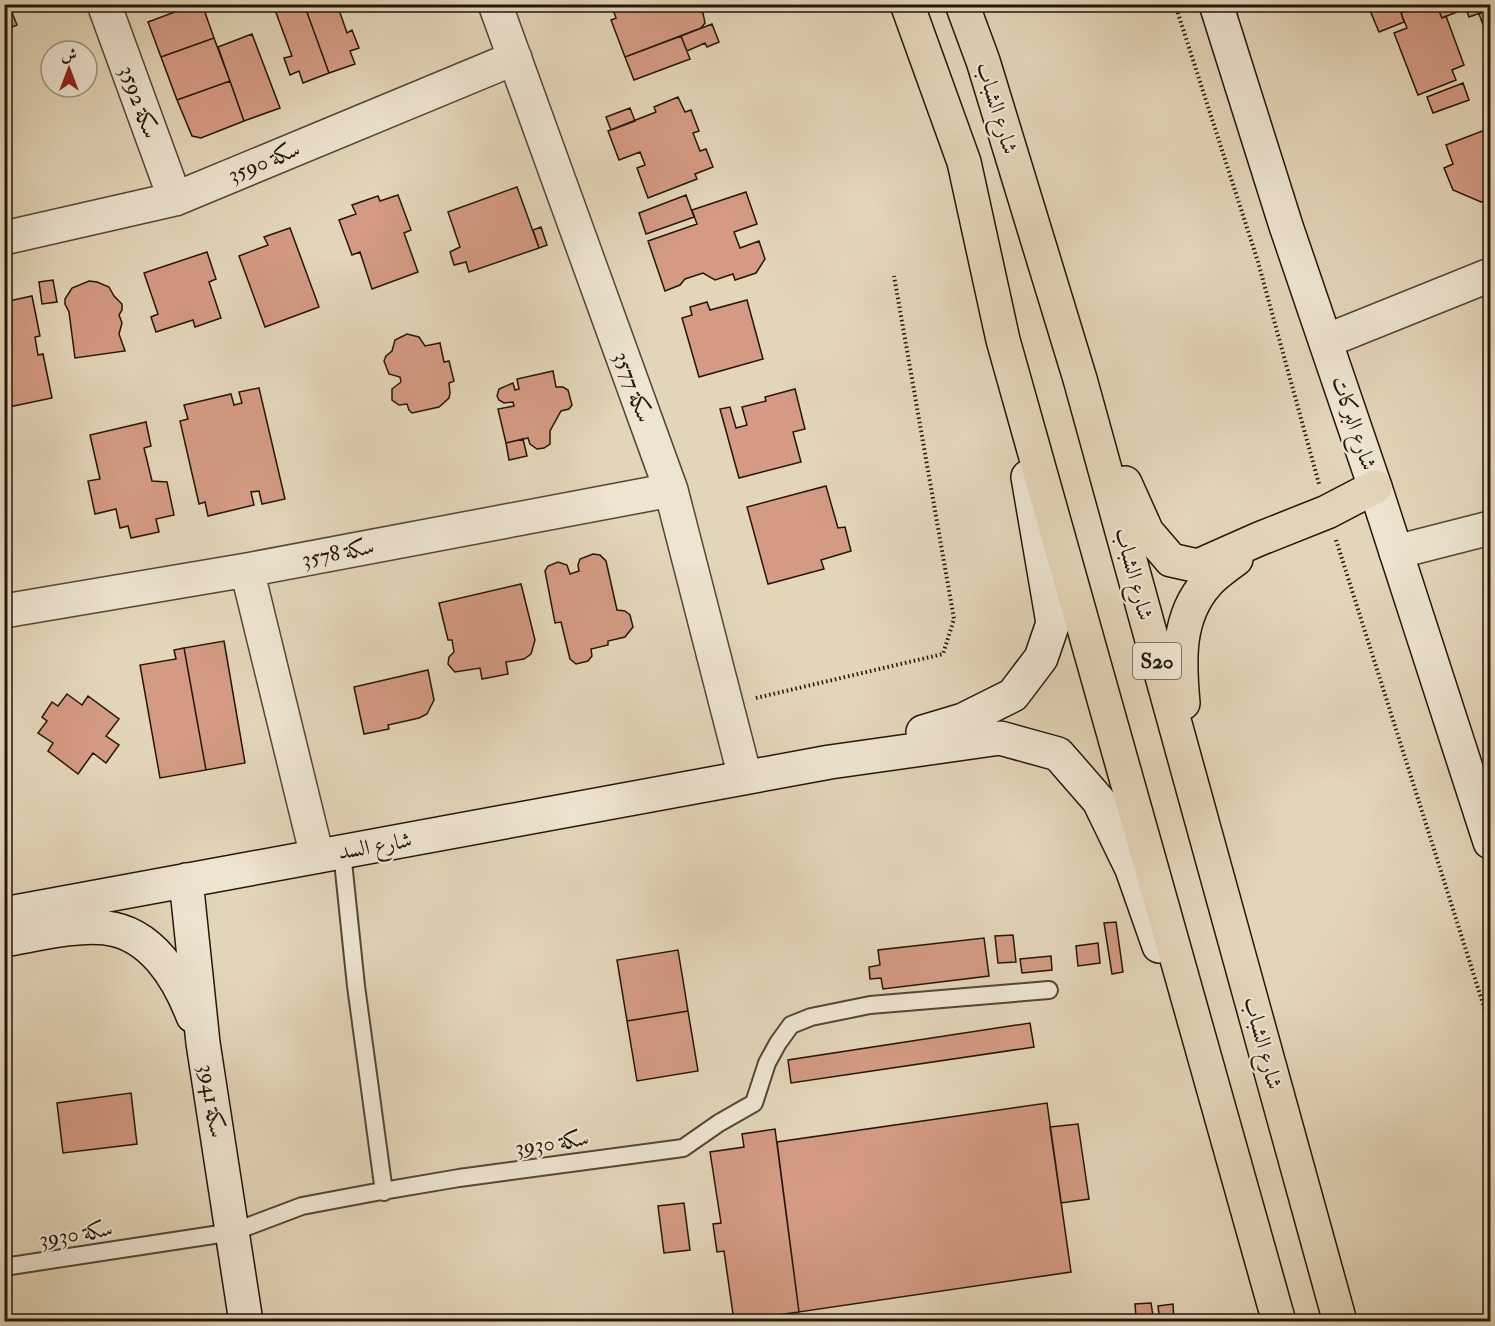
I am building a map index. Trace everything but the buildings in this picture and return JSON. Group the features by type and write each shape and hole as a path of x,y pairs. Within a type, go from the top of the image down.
{"main road":[{"path":"907,4 964,162 1003,340 1279,1322"},
{"name":"شارع الشباب","path":"962,4 983,61 1080,379 1340,1322"},
{"path":"1080,379 1147,532 1171,560 1198,566 1327,512 1375,487"},
{"path":"1195,797 1180,665 1186,616 1207,583 1259,539"}],"street":[{"name":"سكة 3592","path":"104,4 175,199"},
{"name":"سكة 3577","path":"495,4 671,490 745,777"},
{"name":"شارع البركات","path":"1216,4 1286,226 1396,552 1482,788 1491,842"},
{"name":"سكة 3590","path":"4,238 175,199 515,58"},
{"path":"1326,341 1491,275"},
{"path":"830,762 963,720 1013,695 1041,658 1053,623 1003,340"},
{"name":"سكة 3578","path":"4,611 247,570 671,490"},
{"path":"1396,552 1491,528"},
{"path":"247,570 329,854"},
{"path":"830,762 1000,738 1058,754 1099,801 1132,869 1219,1113"},
{"name":"شارع السد","path":"4,914 830,762"},
{"name":"سكة 3941","path":"186,880 203,1043 246,1322"},
{"path":"4,940 87,928 106,928 128,933 144,943 159,957 176,980 203,1043"}],"lane":[{"path":"329,854 356,986 384,1191"},
{"name":"سكة 3930","path":"4,1268 233,1232 302,1206 384,1191 459,1178 683,1148 754,1102 766,1063 791,1025 811,1017 870,1005 1049,990"}],"path":[{"path":"726,705 943,654 954,619 894,276"}]}
